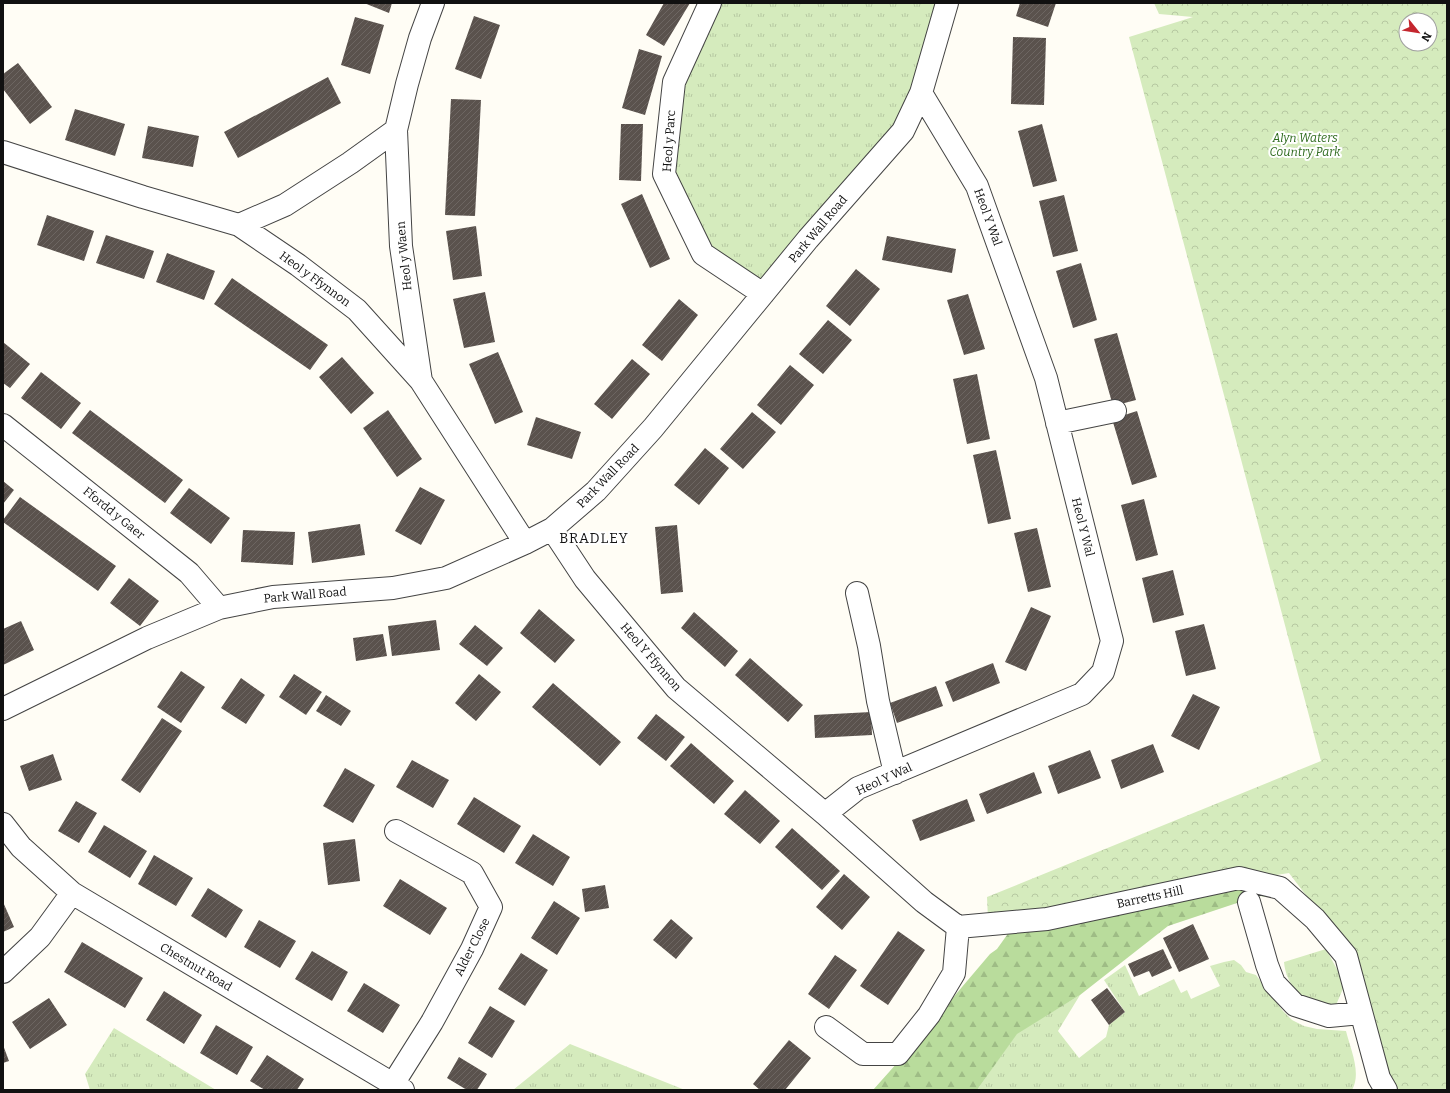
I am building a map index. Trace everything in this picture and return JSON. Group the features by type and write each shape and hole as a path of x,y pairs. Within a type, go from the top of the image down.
{"street":[{"name":"Heol y Waen","path":"421,381 401,246 396,130 420,38 433,3"},
{"name":"Heol y Parc","path":"710,3 674,82 664,174 704,254 763,294"},
{"name":"Park Wall Road","path":"3,709 147,638 219,608 273,597 392,588 446,578 525,543 552,529 596,491 653,428 808,239 903,131 921,93 947,3"},
{"name":"Heol Y Wal","path":"825,814 858,788 1082,694 1103,672 1112,641 1046,378 977,186 921,93"},
{"path":"239,225 285,205 350,163 396,130"},
{"name":"Heol y Ffynnon","path":"3,152 143,197 239,225 298,265 356,310 421,381 525,543"},
{"path":"1057,423 1115,411"},
{"name":"Ffordd y Gaer","path":"3,425 189,573 219,608"},
{"name":"Heol Y Ffynnon","path":"552,529 585,579 676,688 825,814"},
{"path":"857,593 869,646 878,701 895,773"},
{"path":"825,814 924,902 958,927 954,973 929,1015 898,1054 863,1054 826,1027"},
{"name":"Chestnut Road","path":"3,824 21,847 72,893 398,1087"},
{"name":"Alder Close","path":"398,1087 472,949 491,907 472,873 401,839"},
{"name":"Barretts Hill","path":"958,927 1047,919 1239,878 1280,888 1315,919 1346,956 1379,1078 1386,1090"},
{"path":"3,972 40,938 72,893"},
{"path":"1249,902 1267,965 1274,983 1295,1005 1330,1016 1361,1013"}],"green space":[{"path":"710,3 947,3 921,93 763,294 703,254 664,174 674,82"},
{"name":"Alyn Waters Country Park","path":"1154,3 1447,3 1447,1090 1387,1090 1350,953 1289,873 988,919 987,897 1321,761 1129,37 1193,17 1159,14"},
{"path":"1238,885 1274,897 1258,896 1168,926 1080,995 1017,1034 977,1090 873,1090 990,954 997,949 1012,928"},
{"path":"1326,949 1345,984 1336,1005 1309,1006 1289,981 1284,962"},
{"path":"1234,960 1241,965 1246,972 1256,975 1283,1011 1292,1020 1304,1026 1317,1029 1346,1031 1356,1068 1355,1083 1352,1090 977,1090 1017,1033 1080,995 1058,1031 1079,1058 1106,1037 1109,1025 1125,1012 1104,980 1125,965 1139,996 1174,979 1181,993 1187,990 1191,999 1220,986 1210,966"},
{"path":"114,1028 216,1090 90,1090 85,1074"},
{"path":"570,1044 685,1090 513,1090"}],"building":[{"path":"364,3 392,3 389,13"},
{"path":"664,3 690,3 664,46 646,35"},
{"path":"1020,3 1056,3 1048,27 1016,16"},
{"path":"474,16 500,25 481,79 455,69"},
{"path":"355,17 384,25 370,74 341,65"},
{"path":"1013,37 1046,38 1044,105 1011,104"},
{"path":"639,49 662,56 645,115 622,108"},
{"path":"18,63 52,107 30,124 3,89 3,74"},
{"path":"328,77 341,103 238,158 224,132"},
{"path":"451,99 481,100 475,216 445,215"},
{"path":"75,109 125,124 115,156 65,140"},
{"path":"621,124 643,124 641,181 619,180"},
{"path":"1042,124 1057,181 1033,187 1018,131"},
{"path":"148,126 199,136 193,167 142,158"},
{"path":"642,194 670,259 650,268 621,204"},
{"path":"1064,195 1078,251 1053,257 1039,201"},
{"path":"47,215 94,231 84,261 37,245"},
{"path":"476,226 482,276 453,280 446,231"},
{"path":"106,235 154,251 144,279 96,263"},
{"path":"887,236 956,249 952,273 882,260"},
{"path":"167,253 215,271 204,300 156,282"},
{"path":"1081,263 1097,320 1073,328 1056,271"},
{"path":"856,269 880,289 850,326 826,306"},
{"path":"232,278 328,345 310,370 214,304"},
{"path":"485,292 495,342 464,348 453,299"},
{"path":"968,294 985,349 964,355 947,300"},
{"path":"679,299 698,315 662,361 642,345"},
{"path":"828,320 852,340 823,374 799,354"},
{"path":"1117,333 1136,400 1113,406 1094,339"},
{"path":"3,342 30,364 10,388 3,383"},
{"path":"498,352 523,412 495,424 469,364"},
{"path":"342,357 374,393 351,414 319,377"},
{"path":"632,359 650,374 612,419 594,404"},
{"path":"790,365 814,385 781,425 757,405"},
{"path":"41,372 81,403 61,429 21,398"},
{"path":"977,374 990,439 967,444 953,379"},
{"path":"90,410 183,480 165,503 72,433"},
{"path":"388,410 422,459 397,477 363,428"},
{"path":"1137,411 1157,477 1132,485 1112,419"},
{"path":"752,412 776,432 743,469 720,449"},
{"path":"536,417 581,432 572,459 527,445"},
{"path":"705,448 729,468 699,505 674,485"},
{"path":"996,450 1011,519 988,524 973,455"},
{"path":"3,481 14,490 3,504"},
{"path":"420,487 445,500 421,545 395,531"},
{"path":"189,488 230,518 211,544 170,513"},
{"path":"20,497 116,566 98,591 3,522"},
{"path":"1144,499 1158,555 1136,561 1121,505"},
{"path":"360,524 365,555 312,563 308,532"},
{"path":"677,525 683,592 661,594 655,527"},
{"path":"1037,528 1051,587 1028,592 1014,533"},
{"path":"243,530 295,532 293,565 241,562"},
{"path":"1173,570 1184,615 1153,623 1142,578"},
{"path":"129,578 159,601 140,626 110,603"},
{"path":"1031,607 1051,616 1026,671 1005,662"},
{"path":"539,609 575,640 555,663 520,633"},
{"path":"694,612 738,651 725,667 681,628"},
{"path":"436,620 440,650 392,656 388,626"},
{"path":"21,621 34,650 3,665 3,629"},
{"path":"1204,624 1216,669 1186,676 1175,631"},
{"path":"475,625 503,648 487,666 459,644"},
{"path":"383,634 387,656 356,661 353,638"},
{"path":"750,658 803,705 788,722 735,675"},
{"path":"993,663 1000,683 953,702 945,682"},
{"path":"181,671 205,687 181,723 157,707"},
{"path":"294,674 322,692 306,715 279,697"},
{"path":"479,674 501,692 476,721 455,703"},
{"path":"241,678 265,695 246,724 221,708"},
{"path":"553,683 621,742 600,766 532,707"},
{"path":"936,686 943,706 897,723 890,703"},
{"path":"1193,694 1220,707 1199,750 1171,736"},
{"path":"326,695 351,711 341,726 316,711"},
{"path":"871,712 872,735 815,738 814,715"},
{"path":"656,714 685,737 666,761 637,738"},
{"path":"162,718 182,731 140,793 121,780"},
{"path":"691,743 734,781 714,804 670,766"},
{"path":"1153,744 1164,772 1121,789 1111,760"},
{"path":"1090,750 1101,778 1058,794 1048,766"},
{"path":"53,754 62,780 29,791 20,766"},
{"path":"412,760 449,780 433,808 396,787"},
{"path":"345,768 375,785 353,823 323,806"},
{"path":"1034,772 1042,793 987,814 979,794"},
{"path":"745,790 780,821 760,844 724,814"},
{"path":"474,797 521,826 504,853 457,824"},
{"path":"967,799 975,821 920,841 912,820"},
{"path":"76,801 97,813 79,843 58,831"},
{"path":"104,825 147,851 130,878 88,852"},
{"path":"792,828 840,871 822,890 775,847"},
{"path":"533,834 570,857 553,886 515,863"},
{"path":"355,839 360,881 328,885 323,843"},
{"path":"154,855 193,878 176,906 138,884"},
{"path":"844,874 870,897 842,930 816,907"},
{"path":"400,879 447,908 430,935 383,906"},
{"path":"605,885 609,908 585,912 582,889"},
{"path":"208,888 243,910 226,938 191,916"},
{"path":"554,901 580,918 557,955 531,938"},
{"path":"3,902 14,927 3,932"},
{"path":"671,919 693,938 676,959 653,940"},
{"path":"259,920 296,941 280,968 244,947"},
{"path":"1193,924 1209,959 1179,972 1163,938"},
{"path":"898,931 925,950 888,1005 860,986"},
{"path":"82,942 143,978 125,1008 64,972"},
{"path":"1163,949 1172,968 1152,977 1149,971 1134,977 1128,964"},
{"path":"312,951 348,972 332,1001 295,979"},
{"path":"521,953 548,970 525,1006 498,989"},
{"path":"835,955 857,970 829,1009 808,994"},
{"path":"364,983 400,1005 383,1033 347,1011"},
{"path":"1107,988 1125,1012 1109,1025 1091,1000"},
{"path":"164,991 202,1015 184,1044 146,1020"},
{"path":"49,998 67,1025 30,1049 12,1022"},
{"path":"490,1006 515,1021 492,1058 468,1043"},
{"path":"216,1025 253,1047 237,1075 200,1053"},
{"path":"789,1040 811,1058 785,1090 760,1090 753,1084"},
{"path":"3,1045 9,1061 3,1063"},
{"path":"267,1055 304,1079 297,1090 265,1090 250,1081"},
{"path":"459,1057 487,1074 477,1090 467,1090 447,1078"}],"district":[{"name":"BRADLEY","path":"594,538"}]}
